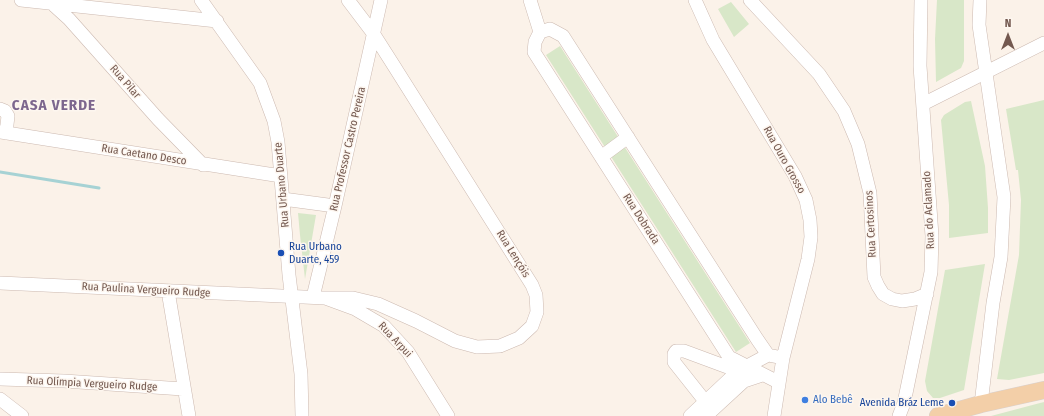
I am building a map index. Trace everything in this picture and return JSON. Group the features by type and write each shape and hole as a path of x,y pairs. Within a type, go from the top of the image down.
{"main road":[{"path":"938,416 981,404 1044,390"}],"street":[{"path":"20,0 217,21"},
{"name":"Rua Urbano Duarte","path":"201,0 260,83 267,100 278,142 300,374 302,416"},
{"name":"Rua Lençóis","path":"319,297 353,298 378,304 455,341 477,348 500,346 519,338 532,326 537,312 536,299 532,285 374,33 348,0"},
{"name":"Rua Professor Castro Pereira","path":"319,297 336,206 381,0"},
{"path":"530,0 540,32 550,29 563,36 768,355"},
{"name":"Rua Ouro Grosso","path":"695,0 713,40 795,176 806,200 810,220 811,237 808,259 783,358 778,382 774,416"},
{"name":"Rua Certosinos","path":"750,0 819,74 844,111 858,144 870,193 874,277 878,286 884,294 892,299 915,299 927,294"},
{"name":"Rua do Aclamado","path":"899,416 904,403 931,272 932,236 919,44 921,0"},
{"path":"980,0 979,25 985,73 1000,159 1004,197 1001,257 981,404"},
{"name":"Rua Pilar","path":"50,2 69,19 158,119 203,165"},
{"name":"Rua Dobrada","path":"540,32 534,52 729,356 742,368 778,382"},
{"path":"923,104 1044,43"},
{"name":"Rua Caetano Desco","path":"0,109 5,111 8,116 3,133 281,176"},
{"path":"601,157 628,137"},
{"path":"283,199 336,206"},
{"name":"Rua Paulina Vergueiro Rudge","path":"0,283 292,296"},
{"path":"168,291 183,389 189,416"},
{"name":"Rua Arpui","path":"292,296 319,297 360,312 384,326 408,352 448,416"},
{"path":"708,409 674,362 674,354 676,351 684,351 742,368"},
{"path":"708,409 742,368 768,355 783,358"},
{"path":"690,416 708,409 744,381 762,375"},
{"name":"Rua Olímpia Vergueiro Rudge","path":"0,379 64,381 183,389"},
{"path":"0,399 22,416"}],"green space":[{"path":"937,0 964,0 964,61 961,68 936,82 935,39"},
{"path":"731,2 749,24 734,37 718,9"},
{"path":"560,46 750,343 736,352 546,55"},
{"path":"1044,100 1044,373 1009,380 997,379 1019,255 1021,200 1018,170 1016,170 1006,109"},
{"path":"971,101 985,166 988,233 949,238 949,205 941,120 944,115 965,102"},
{"path":"298,213 316,215 305,279 300,235"},
{"path":"985,264 964,390 940,398 933,398 927,391 925,381 945,270"},
{"path":"1044,402 1044,416 991,416 1040,403"}],"waterway":[{"path":"0,172 99,188"}],"place":[{"name":"Rua Urbano Duarte, 459","path":"281,253"},
{"name":"Alo Bebê","path":"805,400"},
{"name":"Avenida Bráz Leme","path":"952,403"}],"district":[{"name":"CASA VERDE","path":"54,106"}]}
